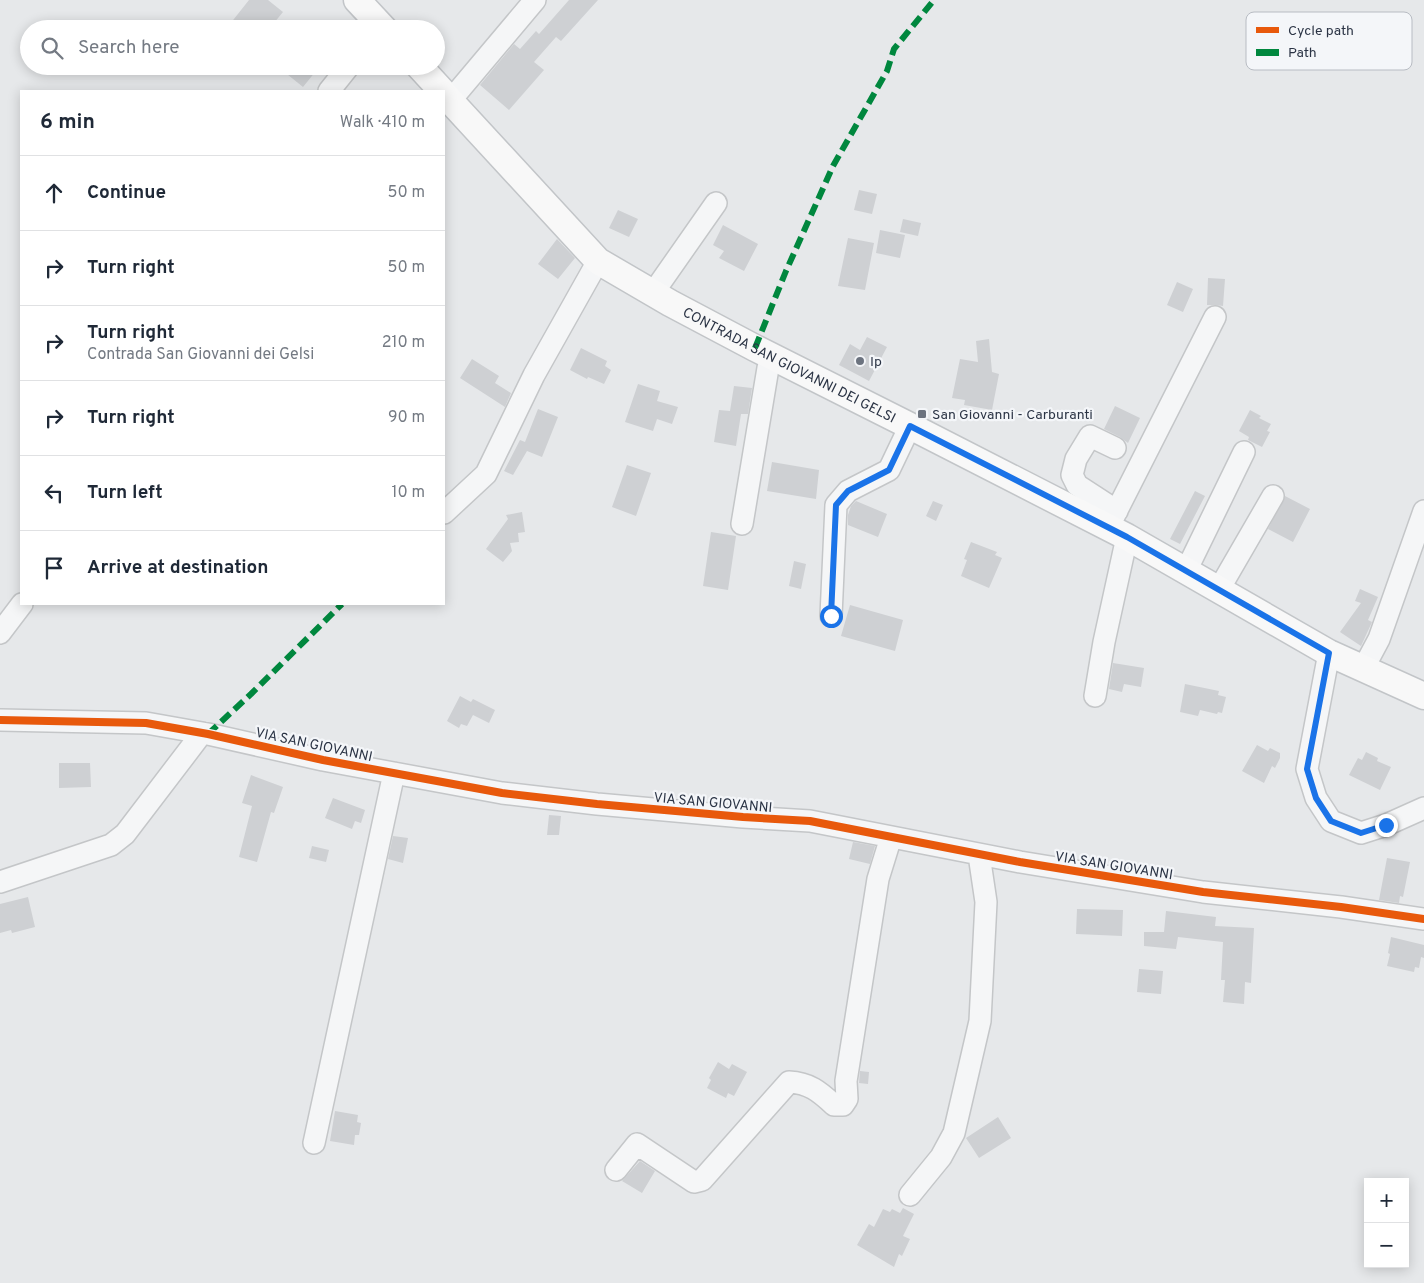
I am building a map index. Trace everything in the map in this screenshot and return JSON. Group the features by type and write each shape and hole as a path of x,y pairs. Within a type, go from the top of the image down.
{"main road":[{"path":"356,0 374,20"},
{"name":"CONTRADA SAN GIOVANNI DEI GELSI","path":"445,97 598,261 774,358 1117,526 1218,591 1329,653 1424,696"}],"street":[{"path":"436,87 535,0"},
{"path":"330,90 342,75"},
{"path":"654,293 716,203"},
{"path":"445,512 486,474 534,375 598,261"},
{"path":"1095,696 1104,642 1117,526 1215,317"},
{"path":"742,524 768,368 774,358"},
{"path":"831,616 836,505 848,491 889,470 910,426"},
{"path":"1115,448 1090,436 1076,459 1072,476 1077,485 1117,526"},
{"path":"1186,571 1244,452"},
{"path":"1218,591 1273,496"},
{"path":"1363,669 1379,639 1424,512"},
{"path":"0,632 21,605"},
{"path":"1329,653 1307,769 1316,798 1331,821 1361,833 1386,825 1424,808"},
{"name":"VIA SAN GIOVANNI","path":"0,720 146,723 202,733 323,760 502,793 597,804 810,822 980,854 1203,892 1341,907 1424,919"},
{"path":"0,882 112,845 125,834 202,733"},
{"path":"314,1143 394,773"},
{"path":"616,1170 637,1144 694,1182 702,1180 789,1082 802,1083 822,1093 834,1104 843,1105 847,1099 846,1081 878,879 891,837"},
{"path":"910,1195 941,1156 954,1133 980,1021 986,902 980,854"}],"building":[{"path":"249,0 268,0 283,12 276,20 233,20"},
{"path":"569,0 598,0 561,41 556,37 534,62 544,70 509,110 480,85 514,44 520,49 536,31 539,34"},
{"path":"288,75 313,75 303,87"},
{"path":"859,190 877,194 872,214 854,210"},
{"path":"618,210 638,219 629,237 609,228"},
{"path":"903,219 921,223 918,236 900,232"},
{"path":"723,225 758,244 744,271 719,258 724,251 713,245"},
{"path":"880,230 905,235 900,258 876,253"},
{"path":"848,238 874,243 865,290 838,286"},
{"path":"557,239 575,258 558,279 538,264"},
{"path":"1208,278 1225,279 1223,306 1207,305"},
{"path":"1177,282 1193,289 1183,312 1167,305"},
{"path":"867,337 887,347 869,381 839,365 850,344 860,350"},
{"path":"989,339 992,372 999,374 992,410 964,405 965,400 952,398 960,359 978,362 976,341"},
{"path":"581,348 607,361 605,366 611,370 604,384 588,377 587,379 570,370"},
{"path":"472,359 499,376 495,383 511,393 505,407 460,378"},
{"path":"638,384 660,391 657,401 678,407 672,424 657,419 653,431 625,422"},
{"path":"734,386 752,388 748,414 741,414 736,446 714,442 719,410 730,411"},
{"path":"1115,406 1140,418 1128,443 1104,429"},
{"path":"538,409 558,417 542,457 527,451 513,475 504,471 520,440 525,442"},
{"path":"1250,410 1261,416 1259,418 1271,424 1267,431 1270,432 1262,447 1248,440 1249,437 1239,431"},
{"path":"772,462 819,470 816,499 767,491"},
{"path":"627,465 651,473 636,516 612,507"},
{"path":"1195,491 1205,496 1180,544 1170,539"},
{"path":"1285,496 1310,509 1293,542 1268,529"},
{"path":"856,501 887,514 878,537 848,525 848,515 851,506"},
{"path":"933,501 943,505 936,521 926,516"},
{"path":"522,512 525,532 518,533 519,542 510,543 512,551 503,562 486,549 508,519 506,515"},
{"path":"711,532 736,536 728,590 703,586"},
{"path":"971,542 997,552 995,555 1002,558 989,588 961,576 967,560 964,559"},
{"path":"794,561 806,564 801,589 789,586"},
{"path":"1360,589 1378,597 1368,620 1372,622 1361,646 1340,632 1361,603 1355,601"},
{"path":"850,605 903,620 895,651 841,636"},
{"path":"1113,663 1144,668 1141,687 1124,684 1122,692 1109,689"},
{"path":"1185,684 1219,691 1218,695 1226,697 1222,713 1218,712 1217,714 1200,710 1198,716 1180,712"},
{"path":"460,696 471,702 473,699 495,710 489,723 473,715 467,726 461,724 459,728 447,721"},
{"path":"1257,745 1268,751 1270,748 1280,753 1280,758 1275,768 1272,766 1264,783 1242,771"},
{"path":"1366,752 1378,758 1377,761 1391,767 1380,790 1349,775 1358,758 1362,760"},
{"path":"59,763 90,763 91,787 59,788"},
{"path":"251,775 283,787 274,813 271,812 257,862 239,857 252,806 242,803"},
{"path":"333,798 365,810 361,823 355,821 352,829 325,818"},
{"path":"549,815 561,816 559,835 547,835"},
{"path":"393,836 408,838 403,863 388,859"},
{"path":"853,842 875,846 870,864 849,859"},
{"path":"312,846 329,850 326,862 309,858"},
{"path":"1387,858 1410,862 1403,897 1400,896 1399,903 1379,900"},
{"path":"28,897 35,927 12,933 11,930 0,933 0,904"},
{"path":"1077,909 1123,910 1122,936 1076,934"},
{"path":"1166,911 1216,917 1215,926 1254,928 1251,983 1245,982 1244,1004 1223,1002 1225,980 1221,980 1223,942 1178,937 1176,949 1144,946 1144,932 1164,932"},
{"path":"1391,937 1424,945 1424,958 1421,957 1419,968 1415,967 1414,972 1387,966"},
{"path":"1139,969 1163,971 1161,994 1137,992"},
{"path":"718,1062 729,1069 732,1064 747,1072 734,1096 728,1093 726,1098 707,1088 711,1080 709,1078"},
{"path":"860,1071 869,1072 868,1084 859,1083"},
{"path":"335,1111 358,1115 357,1122 361,1123 359,1135 355,1135 354,1145 330,1141"},
{"path":"998,1117 1011,1138 979,1158 966,1138"},
{"path":"640,1161 655,1171 642,1193 622,1181"},
{"path":"903,1208 914,1214 903,1236 910,1239 902,1256 899,1254 894,1267 857,1245 869,1224 874,1227 883,1209 890,1212 892,1209 900,1213"}],"marked path":[{"path":"755,348 786,271 833,166 887,71 894,49 934,0"},
{"path":"208,734 341,605"}],"cycle path":[{"path":"0,720 146,723 208,734 323,760 502,793 597,804 810,821 1020,862 1203,892 1341,907 1424,919"}],"place":[{"name":"Ip","path":"860,361"},
{"name":"San Giovanni - Carburanti","path":"922,414"}],"route":[{"path":"831,616 836,505 848,491 889,470 910,426 1127,537 1218,591 1329,653 1307,769 1316,798 1331,821 1361,833 1386,825"}]}
